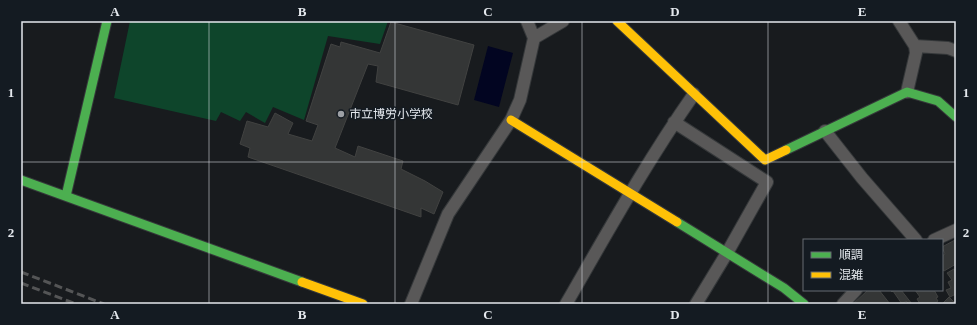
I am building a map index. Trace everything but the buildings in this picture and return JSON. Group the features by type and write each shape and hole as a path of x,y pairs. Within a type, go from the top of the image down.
{"street":[{"path":"66,196 107,21"},
{"path":"411,304 448,214 511,120 520,100 534,38 527,21"},
{"path":"534,38 563,21"},
{"path":"617,21 765,160 907,92 938,100 956,117"},
{"path":"899,21 915,46 916,54 907,92"},
{"path":"915,46 948,48 956,51"},
{"path":"566,304 629,194 674,122 694,94"},
{"path":"511,120 784,288 804,304"},
{"path":"674,122 767,182 696,304"},
{"path":"825,131 862,178 915,239"},
{"path":"21,180 363,304"},
{"path":"936,239 956,230"},
{"path":"843,304 855,291"}],"green space":[{"path":"130,21 388,21 380,44 328,36 304,120 273,107 265,123 246,112 240,121 221,112 216,121 114,98"}],"water":[{"path":"488,46 513,53 499,107 474,100"}],"railway":[{"path":"21,272 104,304"},
{"path":"21,283 76,304"}],"traffic: fast":[{"path":"66,196 107,21"},
{"path":"786,150 907,92 938,101 956,117"},
{"path":"21,180 302,282"},
{"path":"677,222 784,288 804,304"}],"traffic: slow":[{"path":"617,21 765,160 786,150"},
{"path":"511,120 677,222"},
{"path":"302,282 363,304"}],"place":[{"name":"市立博労小学校","path":"341,114"}]}
